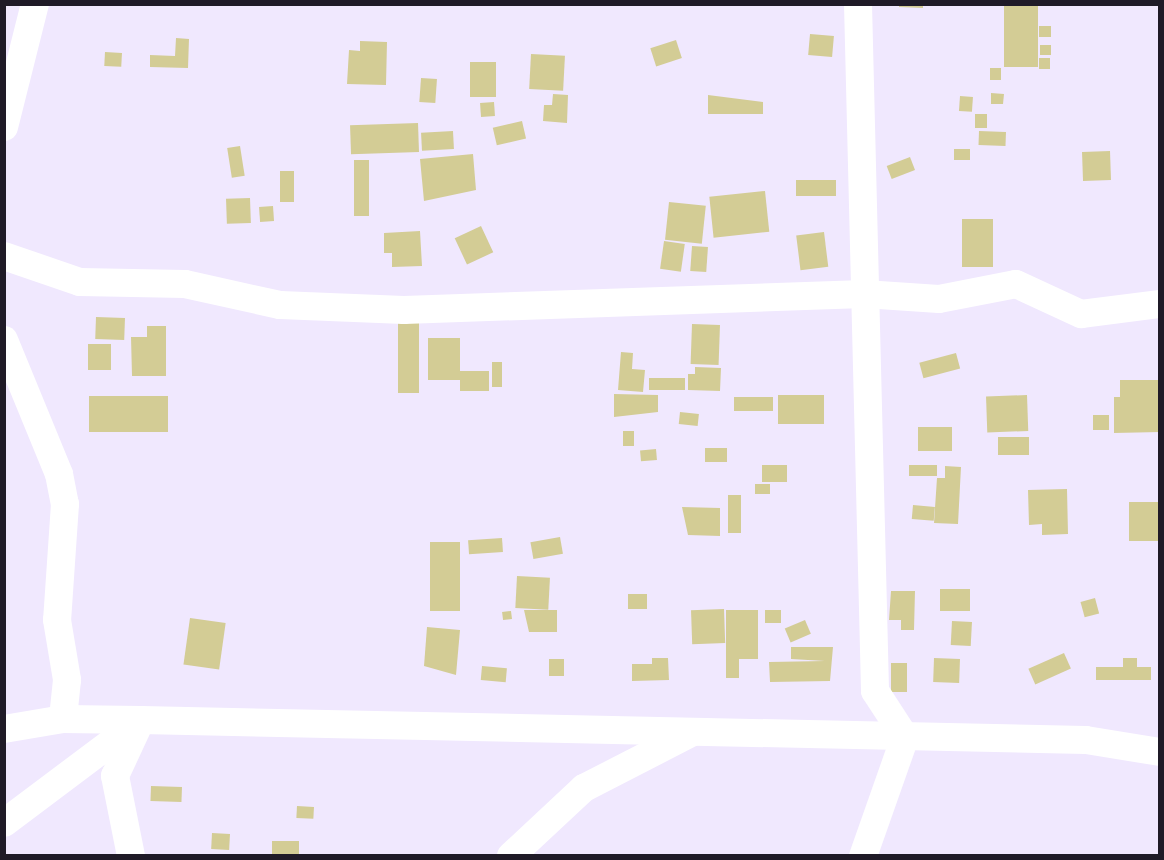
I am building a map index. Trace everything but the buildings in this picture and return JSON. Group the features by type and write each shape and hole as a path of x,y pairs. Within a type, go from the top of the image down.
{"street":[{"path":"4,127 35,4"},
{"path":"858,4 875,691 905,736"},
{"path":"4,256 80,282 184,284 280,305 404,310 864,294 939,299 1016,284 1080,314 1160,303"},
{"path":"4,339 59,474 65,504 57,620 67,680 63,719"},
{"path":"4,729 63,719 141,720 1086,740 1160,752"},
{"path":"4,823 141,720"},
{"path":"130,855 115,776 141,720"},
{"path":"511,855 553,823 584,788 692,733"},
{"path":"863,855 905,736"}]}
